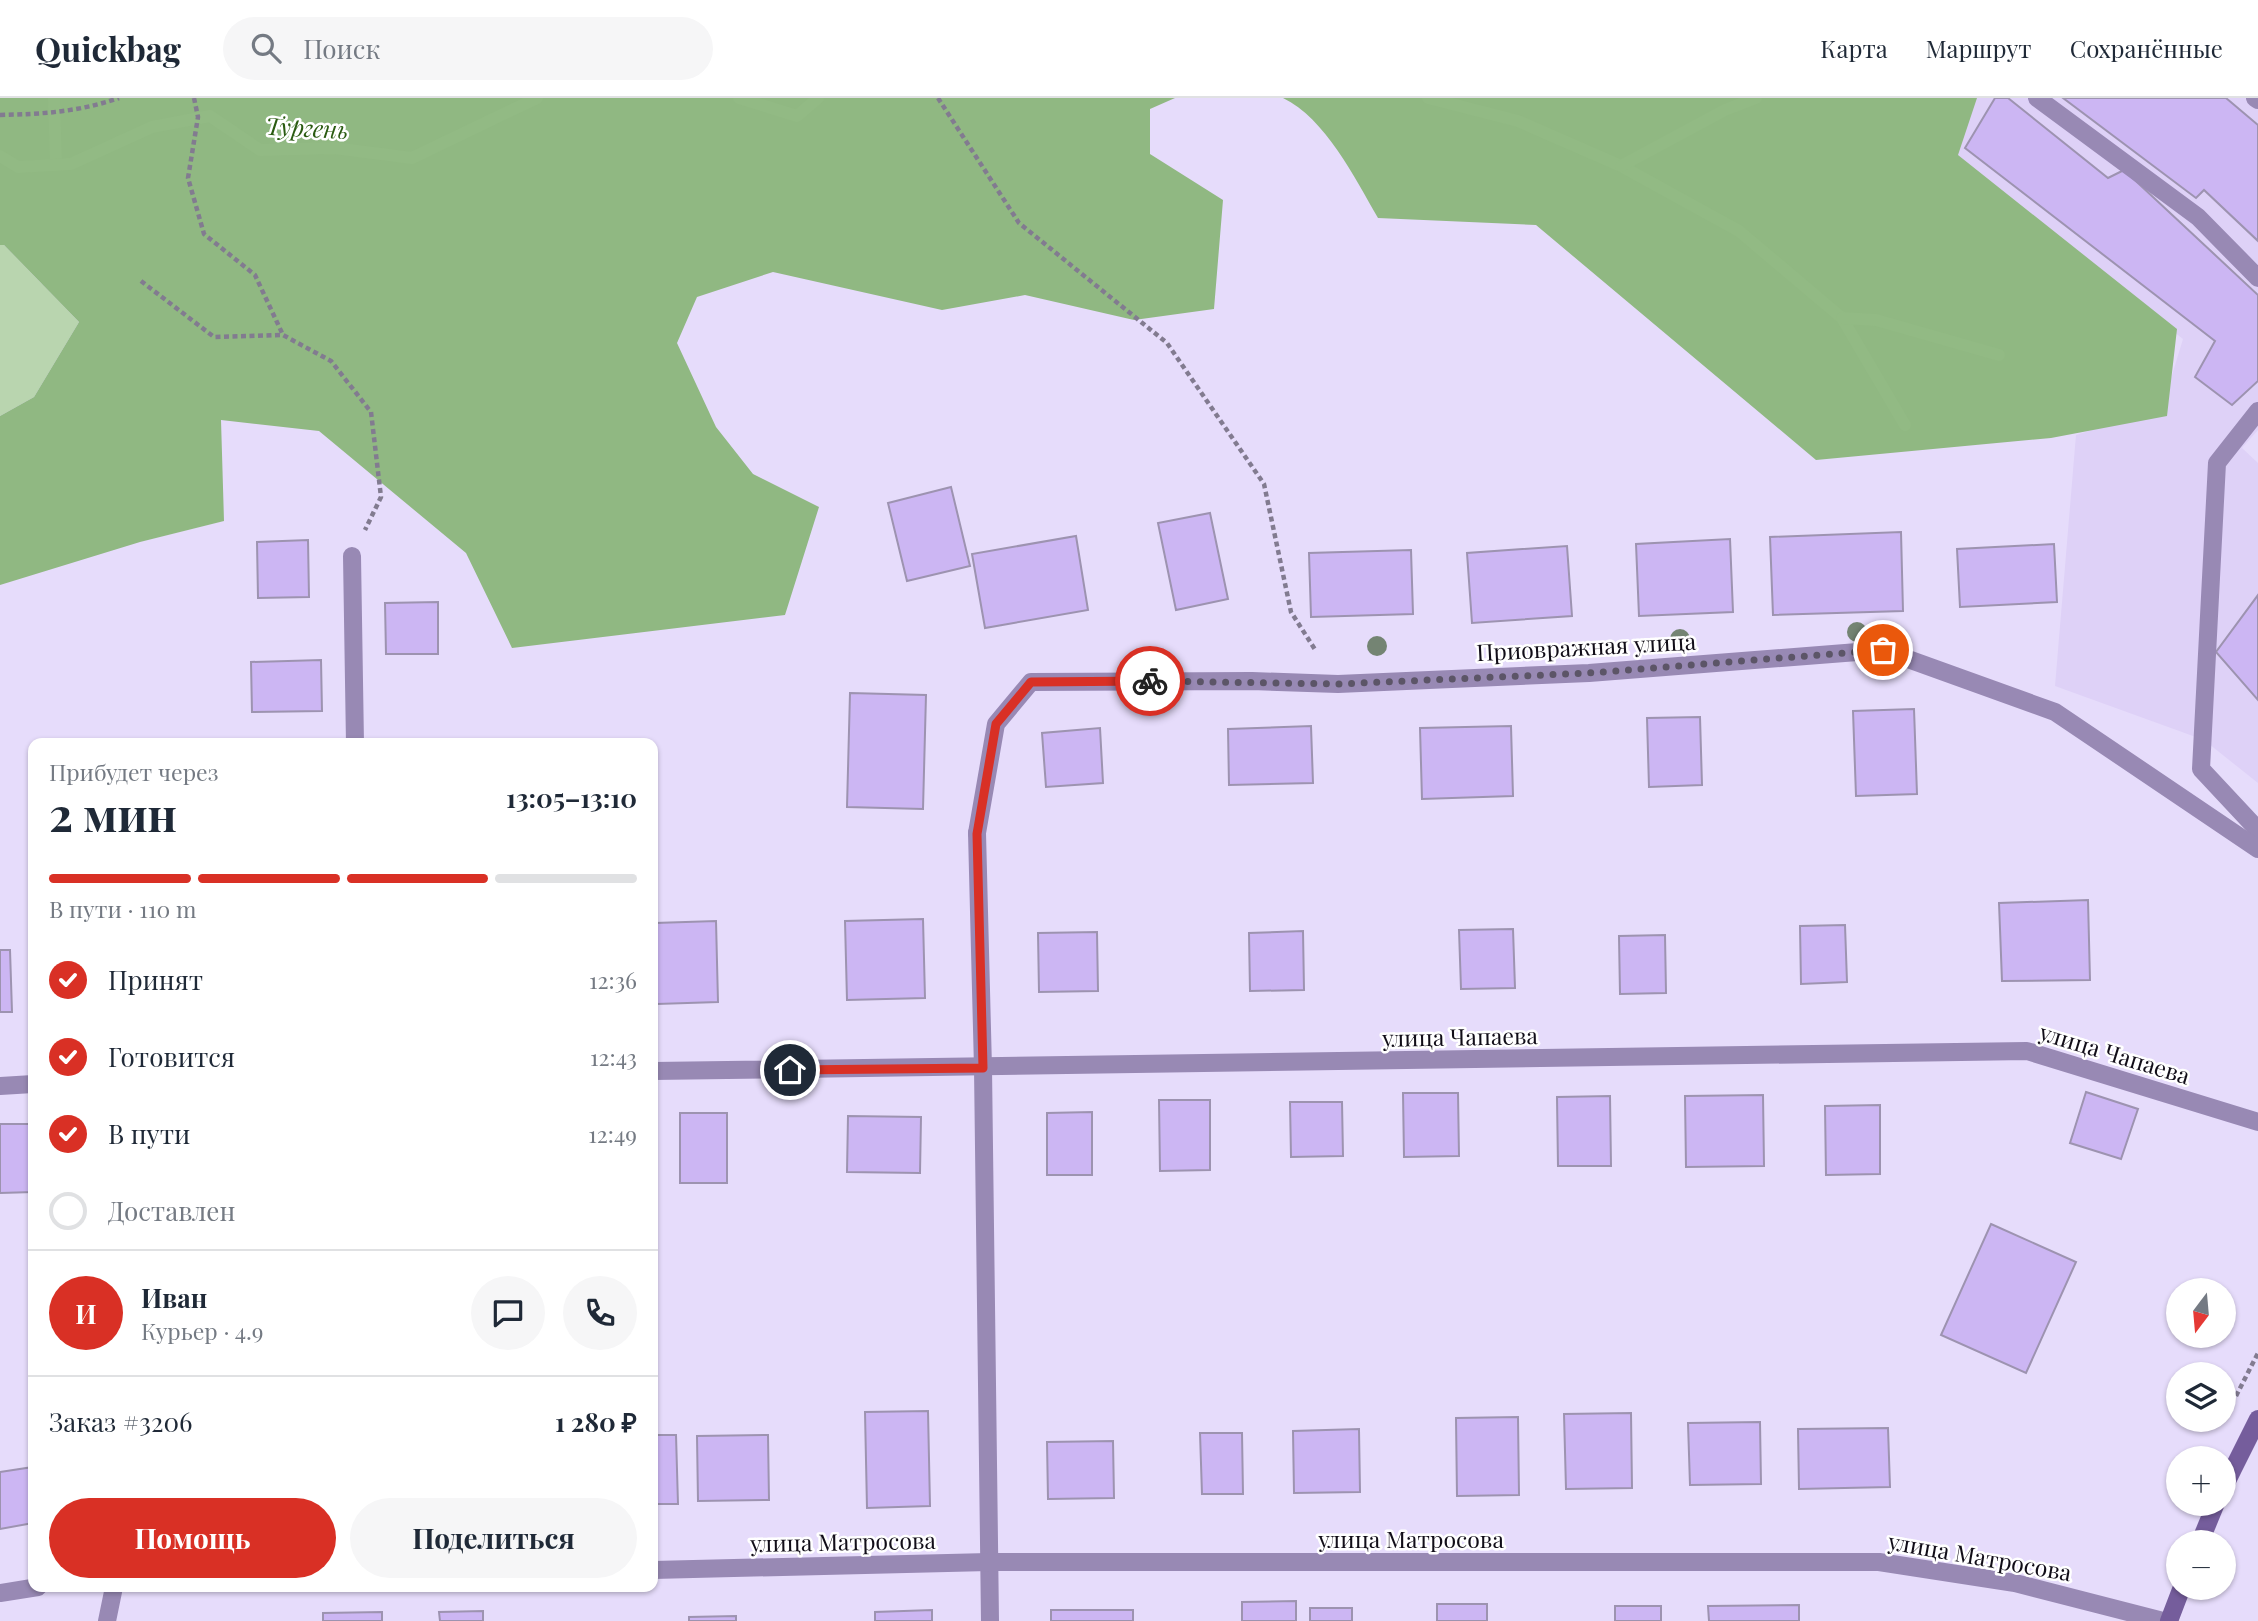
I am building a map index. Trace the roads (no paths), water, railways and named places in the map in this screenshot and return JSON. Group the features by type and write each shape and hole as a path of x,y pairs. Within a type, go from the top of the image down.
{"street":[{"path":"2037,98 2198,217 2258,278"},
{"path":"2258,411 2217,463 2201,769 2258,830"},
{"path":"352,556 355,738"},
{"name":"Приовражная улица","path":"983,1068 977,834 996,724 1031,682 1252,681 1338,684 1589,673 1883,650 2055,712 2258,849"},
{"name":"улица Чапаева","path":"658,1071 2027,1051 2258,1122"},
{"path":"983,1068 990,1621"},
{"path":"0,1086 28,1084"},
{"path":"2236,1463 2258,1419"},
{"name":"улица Матросова","path":"658,1570 989,1562 1879,1562 2015,1583 2163,1621"},
{"path":"0,1593 28,1589"},
{"path":"107,1621 113,1592"},
{"path":"2169,1621 2177,1600"}],"waterway":[{"path":"54,98 56,165"},
{"name":"Тургень","path":"0,156 18,167 71,164 152,127 210,116 260,150 334,148 412,158 537,98"},
{"name":"Тургень","path":"739,98 797,116 818,98"},
{"path":"1428,98 1518,121 1621,166 1739,231 1842,318 1905,425"},
{"path":"1621,166 1725,110 1756,98"},
{"path":"1842,318 1876,320 1999,355"}]}
